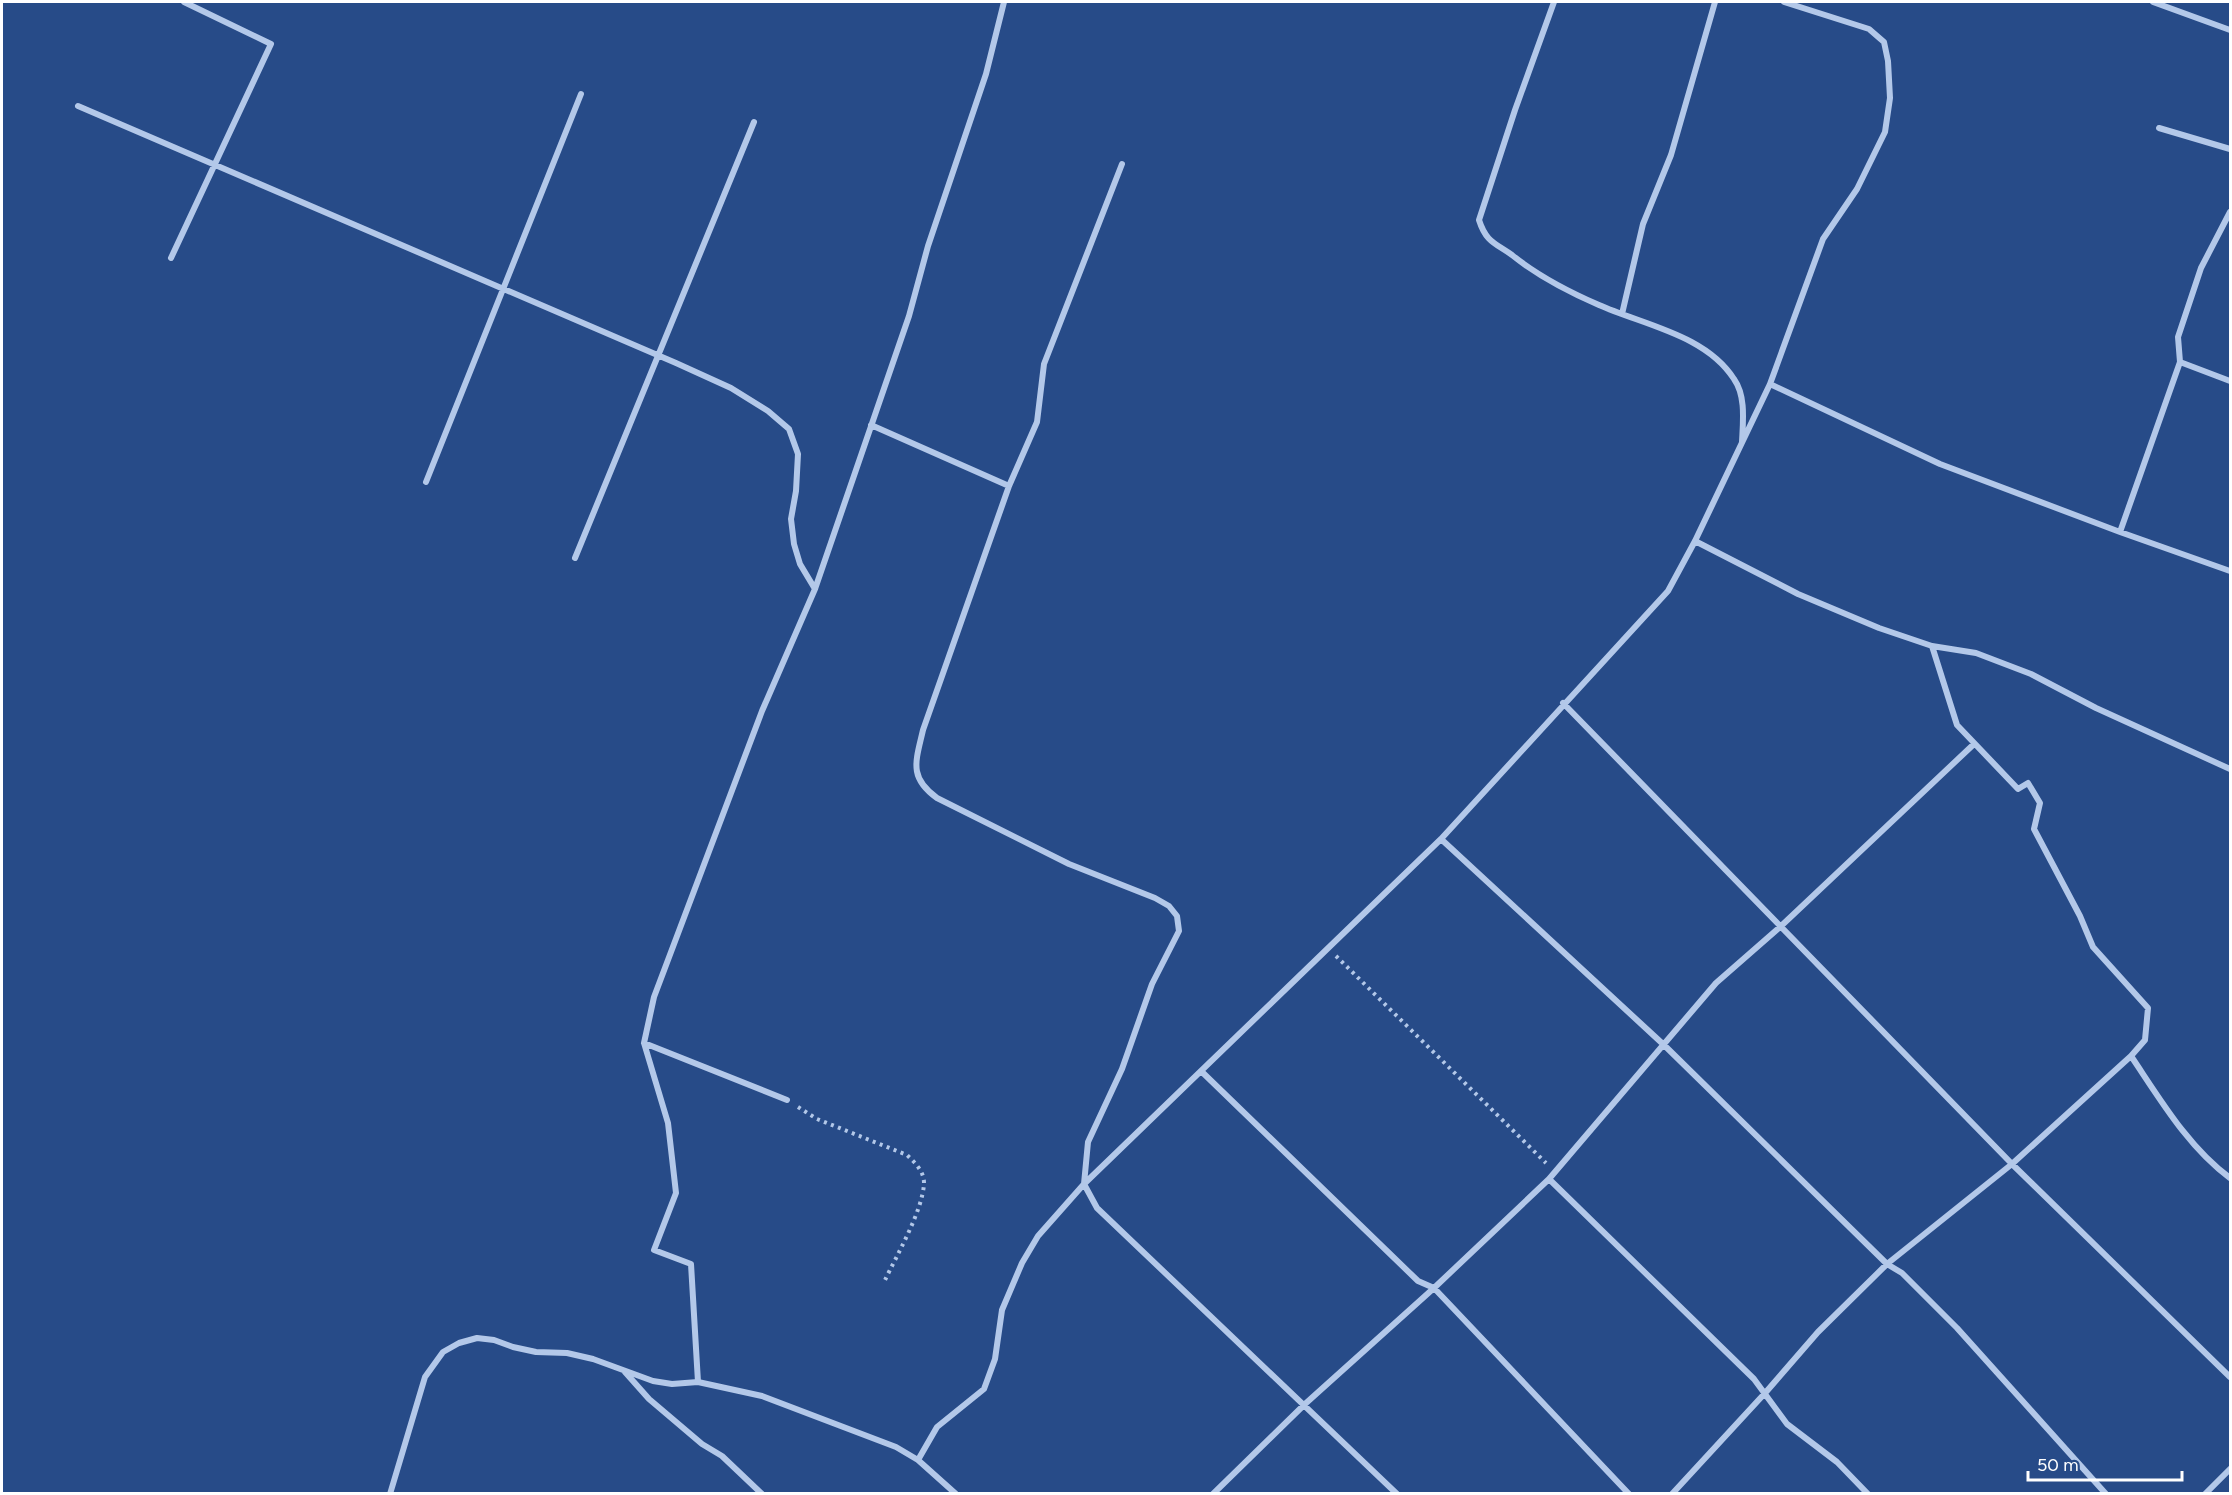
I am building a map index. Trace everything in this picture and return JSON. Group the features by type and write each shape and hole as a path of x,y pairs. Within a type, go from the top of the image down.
{"street":[{"path":"171,258 271,44 184,2"},
{"path":"698,1382 691,1264 654,1250 676,1193 668,1124 644,1043 654,997 771,690 815,589 909,316 928,246 986,74 1004,2"},
{"path":"1554,2 1479,220 1483,233 1495,246 1508,252 1528,268 1598,305 1706,350 1724,365 1736,380 1742,398 1742,445"},
{"path":"1622,314 1643,224 1671,155 1715,2"},
{"path":"918,1460 937,1427 984,1389 995,1359 1002,1310 1022,1263 1038,1236 1084,1184 1441,839 1668,591 1695,541 1770,384 1823,239 1857,189 1885,132 1890,98 1888,61 1884,42 1869,29 1784,2"},
{"path":"2153,2 2230,30"},
{"path":"426,482 581,94"},
{"path":"78,106 731,388 768,411 789,429 798,454 796,491 791,519 794,544 800,564 815,589"},
{"path":"575,558 754,122"},
{"path":"2159,128 2230,149"},
{"path":"1122,164 1044,364 1037,422 1010,486 923,730 915,766 925,789 937,798 1070,864 1155,898 1169,906 1177,916 1179,931 1152,984 1122,1069 1088,1142 1084,1184 1097,1208 1397,1494"},
{"path":"2120,532 2180,362 2178,337 2198,278 2230,212"},
{"path":"2180,362 2230,381"},
{"path":"1770,384 1940,464 2230,571"},
{"path":"871,425 1010,486"},
{"path":"1695,541 1798,594 1879,628 1932,646 1976,653 2031,674 2097,708 2230,769"},
{"path":"1672,1494 1818,1332 1887,1264 2012,1164 2131,1056 2145,1040 2148,1008 2093,947 2080,916 2034,829 2040,803 2028,783 2018,789 1957,725 1932,646"},
{"path":"1563,704 2012,1164 2230,1377"},
{"path":"1213,1494 1305,1404 1434,1288 1549,1179 1716,983 1780,927 1974,744"},
{"path":"1441,839 1664,1045 1887,1264 1902,1273 1957,1328 2106,1494"},
{"path":"644,1043 787,1100"},
{"path":"2131,1056 2176,1122 2215,1167 2230,1178"},
{"path":"1201,1071 1418,1281 1434,1288 1629,1494"},
{"path":"1549,1179 1766,1392 1787,1424 1837,1462 1868,1494"},
{"path":"390,1494 425,1377 443,1352 459,1343 477,1338 494,1340 536,1352 567,1353 593,1359 653,1381 672,1384 698,1382 762,1396 896,1447 918,1460 956,1494"},
{"path":"624,1372 649,1399 702,1444 722,1456 762,1494"},
{"path":"2205,1494 2230,1469"}],"path":[{"path":"1328,948 1555,1172"},
{"path":"787,1100 817,1119 907,1155 918,1166 924,1181 920,1204 885,1280"}]}
